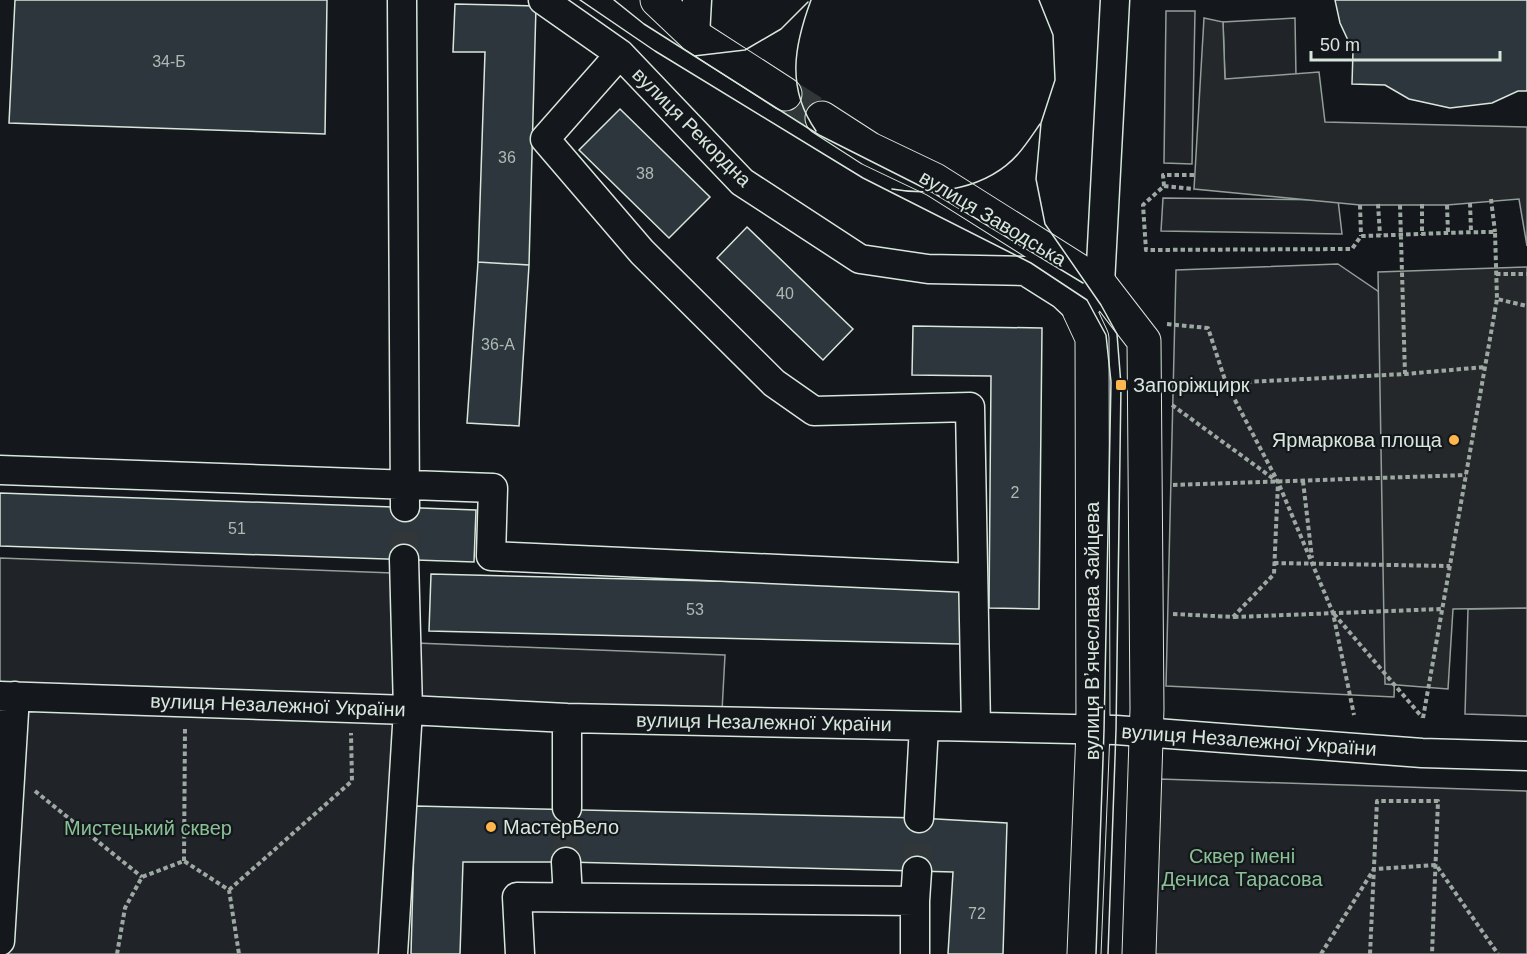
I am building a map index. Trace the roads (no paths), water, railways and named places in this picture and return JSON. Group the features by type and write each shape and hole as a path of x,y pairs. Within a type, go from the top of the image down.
{"main road":[{"path":"657,0 695,36 785,94"},
{"name":"вулиця Заводська","path":"822,118 870,149 935,180 1100,285 1136,330 1144,385 1146,734"},
{"path":"1079,310 1100,285"},
{"name":"вулиця Вʼячеслава Зайцева","path":"1079,310 1092,338 1093,731 1084,954"},
{"path":"1139,954 1146,734"}],"street":[{"path":"402,0 404,496"},
{"name":"вулиця Рекордна","path":"543,0 620,54 742,182 860,259 928,270 1025,270 1063,295 1079,310"},
{"path":"695,36 696,0"},
{"path":"1100,285 1114,0"},
{"path":"620,54 545,139 642,252 774,383 814,411 969,407 976,727"},
{"path":"0,470 404,496 493,488 491,556 973,578"},
{"path":"393,954 408,710 404,559"},
{"path":"0,941 10,771 7,696"},
{"name":"вулиця Незалежної України","path":"7,696 567,718 1093,731 1422,753 1527,756"},
{"path":"567,718 567,808"},
{"path":"919,818 924,726"},
{"path":"566,862 568,897"},
{"path":"915,954 917,871"},
{"path":"520,954 517,897 915,901"}],"tunnel":[{"path":"785,94 822,118"},
{"path":"404,559 405,507"},
{"path":"566,862 567,808"},
{"path":"917,871 919,818"}],"tram line":[{"path":"580,0 655,51 863,178 1031,263 1087,300 1106,335 1111,382 1104,731 1096,954"},
{"path":"614,0 644,24 819,135 932,192 1083,283"},
{"path":"811,0 800,34 796,67 800,99 816,131"},
{"path":"1039,0 1053,35 1055,80 1041,123 1036,179 1045,224 1101,305 1117,334 1121,385 1116,730 1108,954"},
{"path":"694,56 745,50 781,29 808,2"},
{"path":"892,189 926,192 943,190 960,187 992,175 1006,166 1021,151 1040,124"}],"place":[{"name":"Запоріжцирк","path":"1121,385"},
{"name":"Ярмаркова площа","path":"1454,440"},
{"name":"МастерВело","path":"491,827"}],"park label":[{"name":"Мистецький сквер","path":"148,828"},
{"name":"Сквер імені Дениса Тарасова","path":"1242,868"}]}
